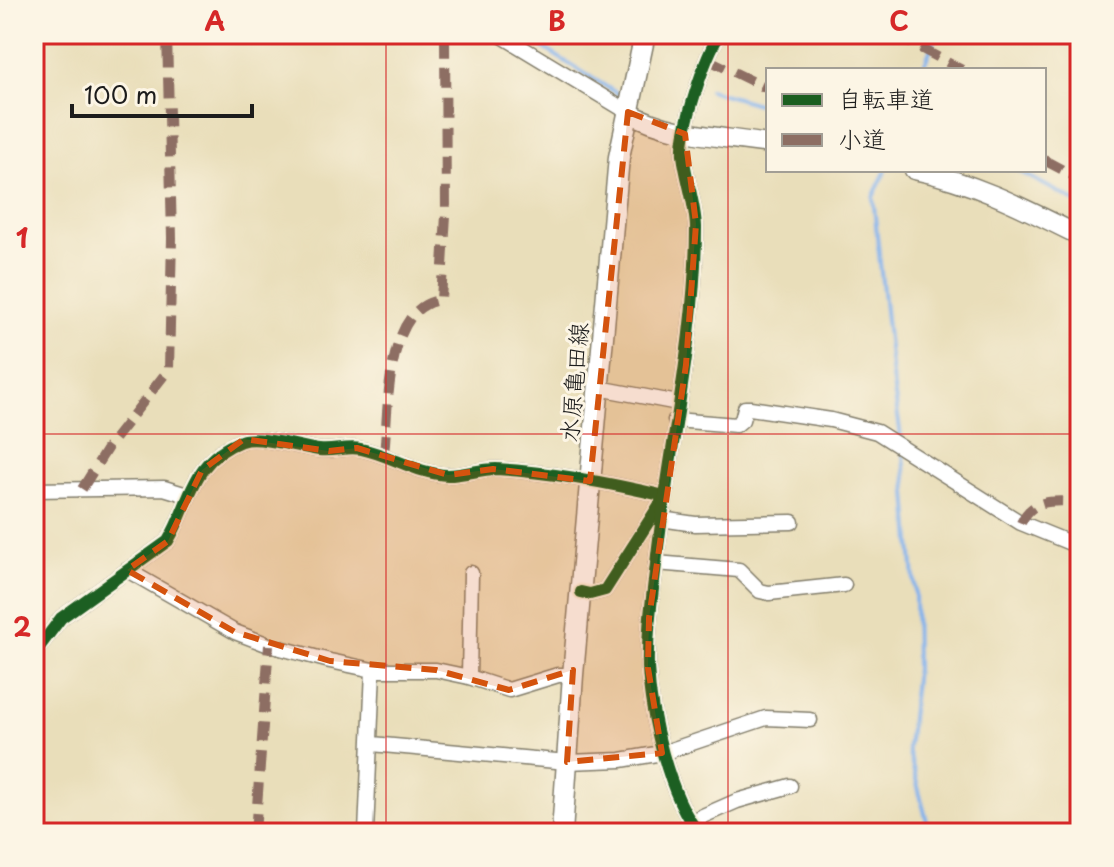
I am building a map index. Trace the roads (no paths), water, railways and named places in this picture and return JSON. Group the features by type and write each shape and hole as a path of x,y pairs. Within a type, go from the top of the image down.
{"main road":[{"name":"水原亀田線","path":"562,833 619,157 645,34"}],"street":[{"path":"499,34 628,112 663,128 685,134 701,133 766,144"},
{"path":"720,34 707,59 685,134 683,152 696,224 686,365 661,519 649,618 648,668 653,714 662,753 694,828 737,801 790,786"},
{"path":"921,172 1000,196 1080,236"},
{"path":"599,388 678,403"},
{"path":"675,420 736,425 742,420 745,408 750,408 831,420 877,432 1021,523 1080,547"},
{"path":"34,654 61,618 168,541 179,523 187,495 202,470 216,455 244,439 329,451 357,448 384,454 420,471 448,475 493,469 590,481 665,496"},
{"path":"34,490 164,488 187,495"},
{"path":"581,592 590,594 605,590 665,496"},
{"path":"661,519 695,524 792,522"},
{"path":"656,563 739,570 760,591 769,593 844,585"},
{"path":"127,570 235,632 269,645 373,670 436,670 509,690 558,675 573,675"},
{"path":"469,677 471,573"},
{"path":"366,833 373,670"},
{"path":"372,744 567,762 621,760 662,753 766,718 810,720"}],"waterway":[{"path":"521,34 618,94"},
{"path":"923,68 937,34"},
{"path":"709,90 766,106"},
{"path":"885,172 873,197 902,443"},
{"path":"1021,172 1080,204"},
{"path":"904,455 915,592 916,668 908,749 930,833"}]}
